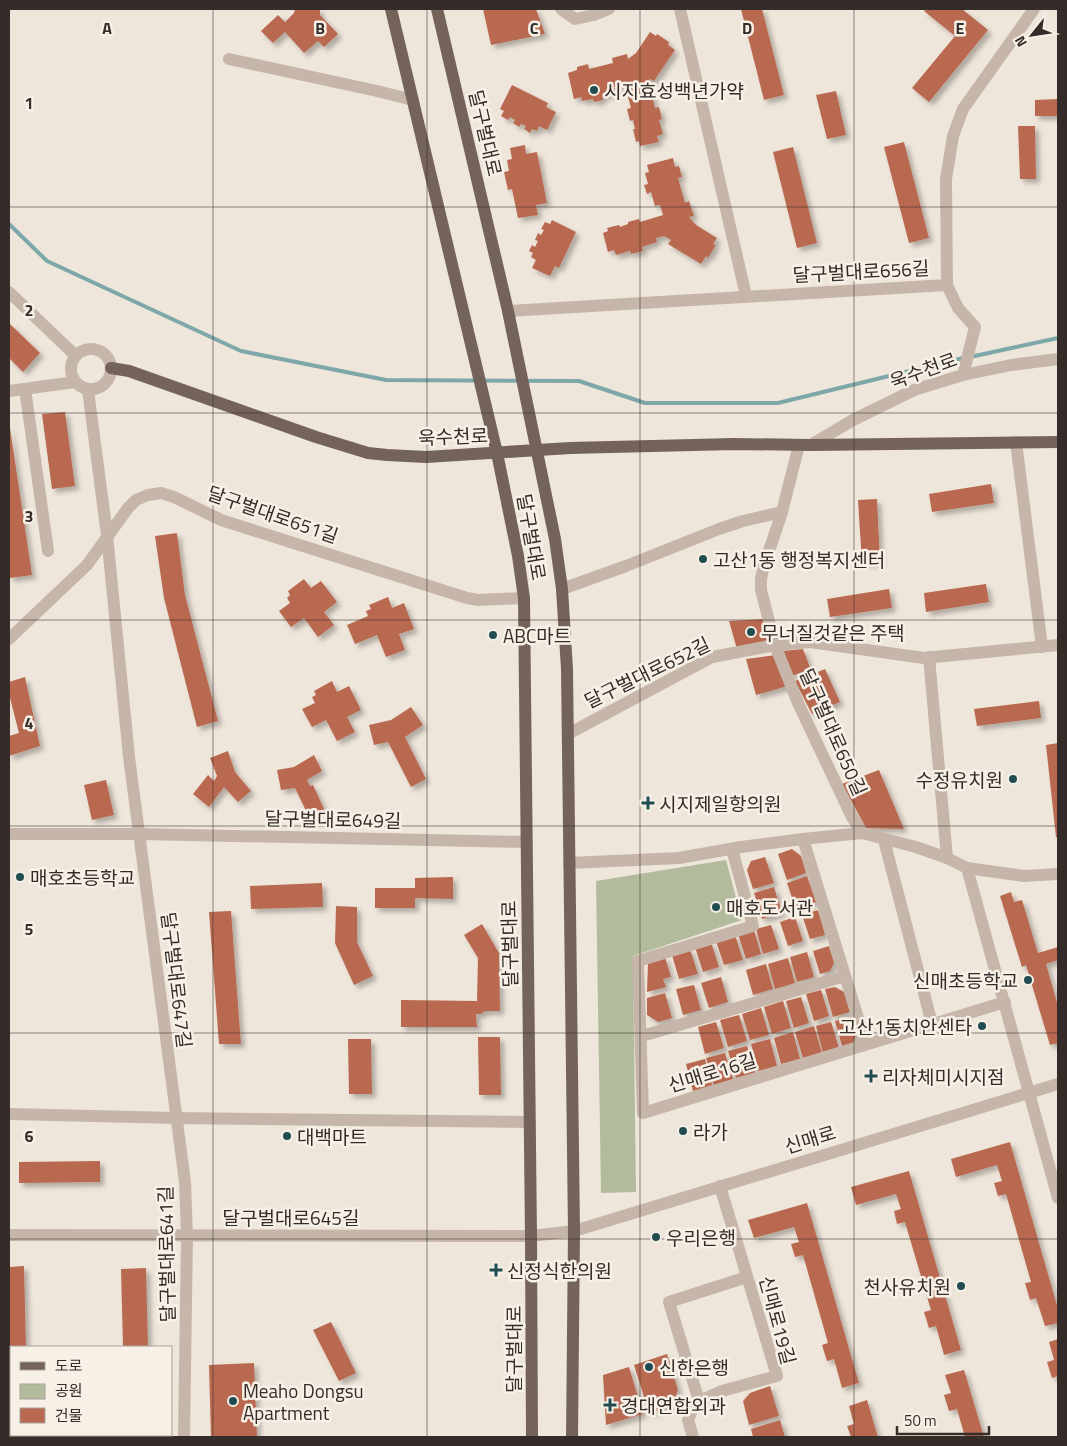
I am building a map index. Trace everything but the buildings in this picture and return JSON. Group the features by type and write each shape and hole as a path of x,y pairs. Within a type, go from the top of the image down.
{"main road":[{"path":"391,9 413,100"},
{"name":"달구벌대로","path":"437,9 508,311 555,538 562,589 567,669 574,1232 572,1437"},
{"name":"달구벌대로","path":"413,100 497,453 518,556 524,598 532,1437"},
{"name":"욱수천로","path":"111,368 129,370 316,437 368,453 386,456 426,458 537,450 725,444 1058,442"}],"street":[{"path":"561,9 576,19 610,9"},
{"path":"680,9 746,296"},
{"name":"달구벌대로656길","path":"508,311 947,285 946,179 953,136 963,109 1034,9"},
{"path":"229,59 377,90 413,100"},
{"path":"947,285 958,308 975,327 963,375"},
{"path":"9,292 76,356"},
{"path":"83,350 96,350 108,357 111,368 110,377 106,383 94,390 81,388 75,382 70,372 71,365 76,356 83,350"},
{"name":"욱수천로","path":"805,445 914,390 963,375 1011,365 1058,359"},
{"path":"9,392 75,382"},
{"path":"25,389 48,551"},
{"path":"88,390 107,535 129,758 139,834"},
{"path":"1016,442 1042,647"},
{"path":"776,645 761,590 761,579 805,445"},
{"name":"달구벌대로651길","path":"9,639 87,566 107,535 128,508 136,500 148,495 161,494 174,497 221,520 467,598 478,600 524,598"},
{"name":"달구벌대로","path":"562,589 719,529 782,512"},
{"name":"달구벌대로652길","path":"568,734 712,656 776,645 810,642 929,657 1058,645"},
{"name":"달구벌대로650길","path":"776,645 798,703 851,815 862,833"},
{"path":"929,657 947,858"},
{"path":"569,863 679,858 803,838 862,833 947,858 967,868 1024,876 1058,874"},
{"name":"달구벌대로649길","path":"9,834 139,834 527,842"},
{"name":"달구벌대로647길","path":"139,834 178,1131"},
{"path":"803,838 866,1044"},
{"path":"884,840 932,1024"},
{"name":"신매로16길","path":"732,848 753,926 638,961 644,1113 1005,1002"},
{"path":"967,868 1058,1198"},
{"path":"642,1036 845,976"},
{"name":"신매로","path":"574,1232 1058,1084"},
{"path":"9,1114 530,1122"},
{"name":"달구벌대로641길","path":"178,1131 185,1182 187,1236 184,1437"},
{"name":"신매로19길","path":"699,1401 722,1391 776,1376 720,1186"},
{"name":"달구벌대로645길","path":"9,1235 531,1236 574,1232"},
{"path":"693,1437 688,1420 692,1410 699,1401 669,1302 747,1276"}],"green space":[{"path":"726,860 742,920 633,956 636,1192 601,1193 596,881"}],"waterway":[{"path":"9,224 47,261 241,351 386,380 579,381 645,403 778,403 963,358"},
{"path":"970,357 1058,338"}],"place":[{"name":"시지효성백년가약","path":"594,90"},
{"name":"고산1동 행정복지센터","path":"703,559"},
{"name":"무너질것같은 주택","path":"751,632"},
{"name":"ABC마트","path":"493,635"},
{"name":"수정유치원","path":"1013,779"},
{"name":"시지제일항의원","path":"648,803"},
{"name":"매호초등학교","path":"20,877"},
{"name":"매호도서관","path":"716,907"},
{"name":"신매초등학교","path":"1028,980"},
{"name":"고산1동치안센타","path":"982,1026"},
{"name":"리자체미시지점","path":"871,1076"},
{"name":"라가","path":"683,1131"},
{"name":"대백마트","path":"287,1136"},
{"name":"우리은행","path":"656,1237"},
{"name":"신정식한의원","path":"496,1270"},
{"name":"천사유치원","path":"961,1286"},
{"name":"신한은행","path":"649,1367"},
{"name":"Meaho Dongsu Apartment","path":"233,1401"},
{"name":"경대연합외과","path":"610,1405"}]}
